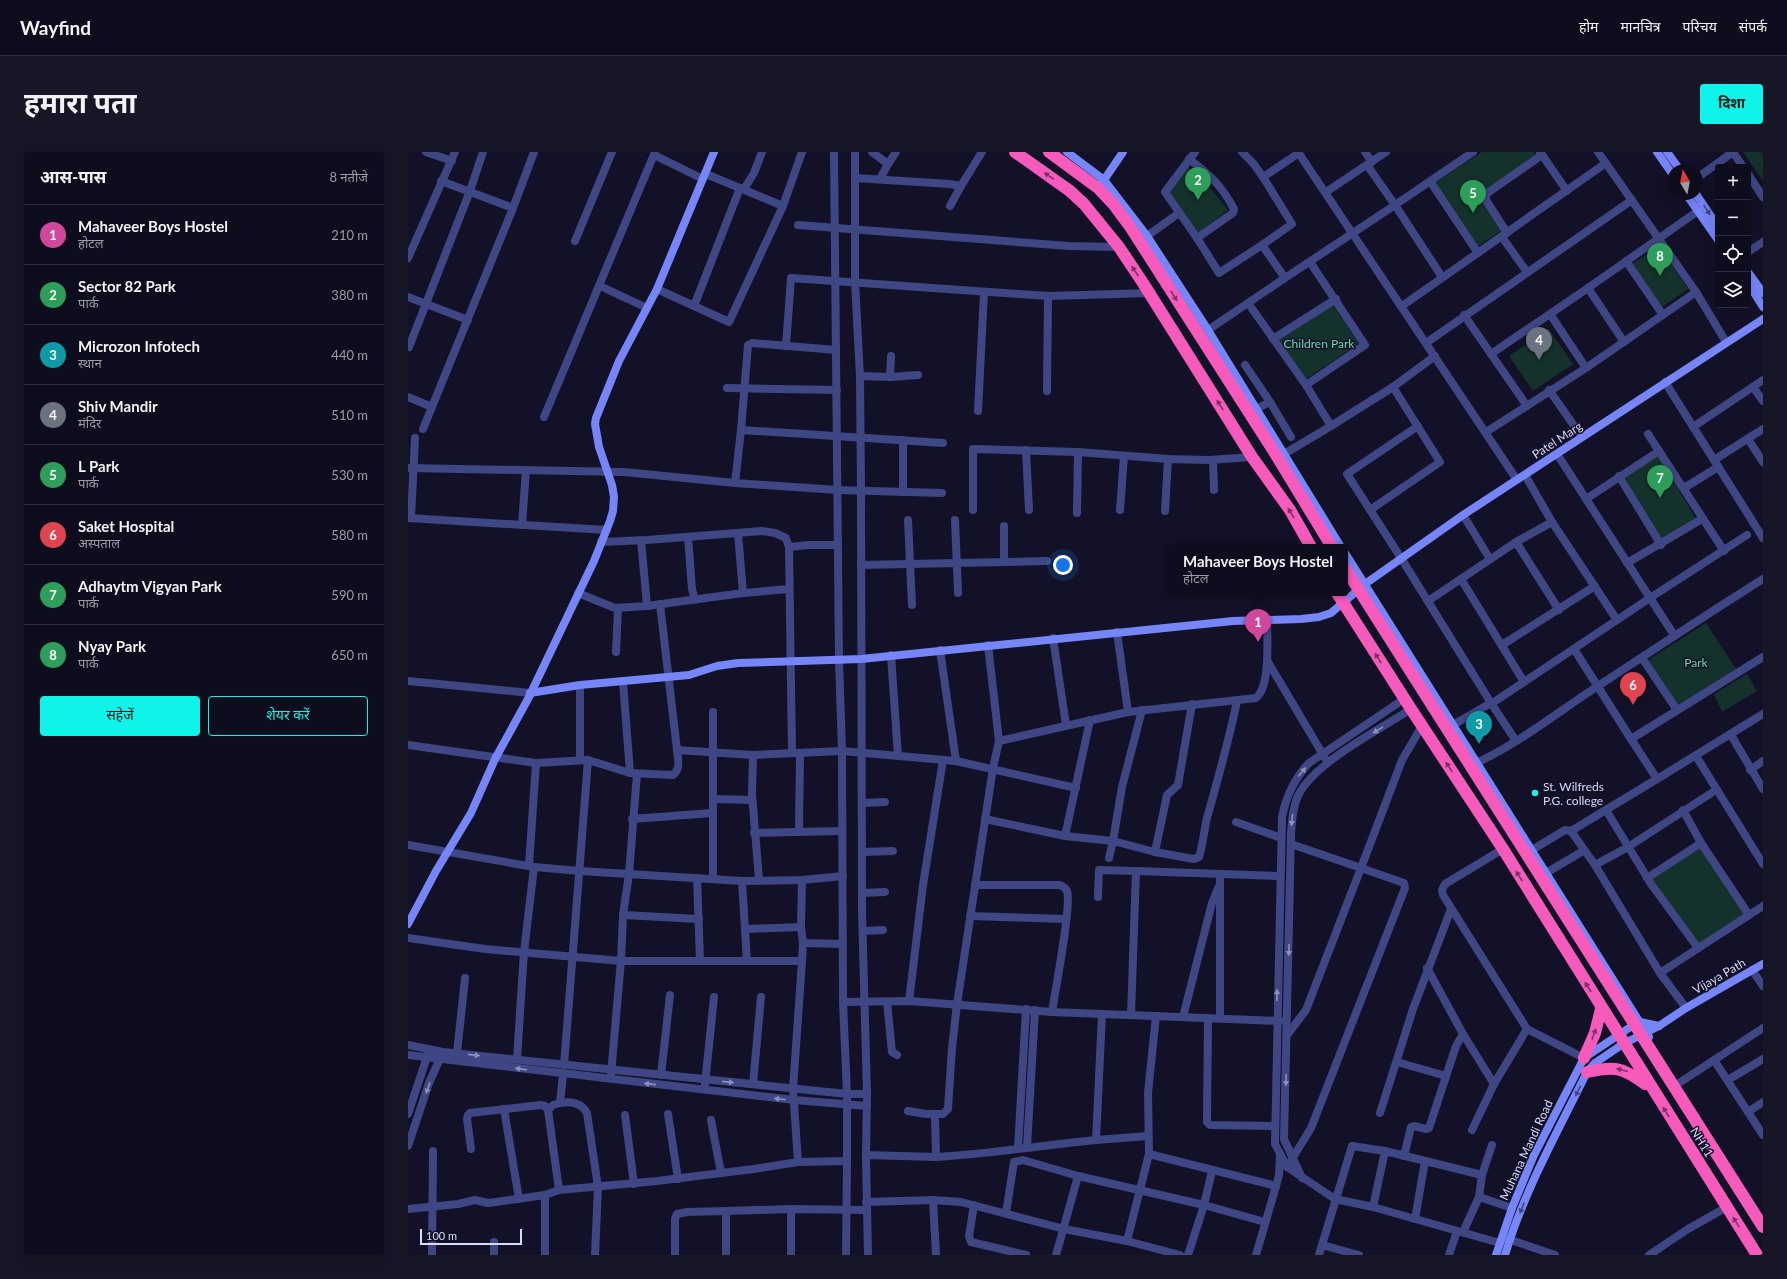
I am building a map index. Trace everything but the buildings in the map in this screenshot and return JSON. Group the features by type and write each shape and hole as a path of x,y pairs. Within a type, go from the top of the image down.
{"highway":[{"path":"1015,152 1074,195 1099,220 1150,292 1252,457 1290,510 1309,544"},
{"path":"1049,152 1101,184 1114,206 1131,228 1273,450 1330,544"},
{"path":"1348,571 1362,586 1641,1028 1763,1227"},
{"name":"NH11","path":"1340,598 1411,710 1503,849 1601,1009 1757,1255"},
{"path":"1584,1058 1594,1033 1601,1009"},
{"path":"1587,1072 1604,1068 1618,1069 1629,1072 1651,1088"}],"street":[{"path":"426,152 452,161"},
{"path":"408,258 411,240 456,152"},
{"path":"409,347 484,152"},
{"path":"423,429 513,208 534,152"},
{"path":"575,241 612,152"},
{"path":"408,924 436,871 471,813 495,759 530,693 594,561 607,530 614,505 612,485 599,447 595,424 596,418 620,361 657,289 705,177 714,152"},
{"path":"694,306 742,188 754,173 762,152"},
{"path":"657,289 729,322 783,206 802,152"},
{"path":"834,152 839,660 842,751 844,944 843,1002 847,1094 846,1255"},
{"path":"855,152 855,282 860,376 860,659 863,803 862,893 867,1094 866,1206 868,1255"},
{"path":"872,152 888,164"},
{"path":"880,179 896,152"},
{"path":"950,206 982,152"},
{"path":"1067,152 1101,184 1147,236 1208,330 1339,544"},
{"path":"1101,184 1123,152"},
{"path":"1195,152 1165,192 1219,273 1292,224 1263,177 1253,163 1242,152"},
{"path":"1263,177 1298,152 1517,480"},
{"path":"1365,152 1370,164 1395,205 1442,277"},
{"path":"1326,192 1386,152"},
{"path":"1208,330 1284,278 1354,234 1473,152"},
{"path":"1598,152 1696,292 1726,342"},
{"path":"1657,152 1667,166"},
{"path":"1667,152 1676,164"},
{"path":"1703,174 1733,152 1741,164"},
{"path":"544,417 655,153 705,177 742,188 783,206"},
{"path":"1527,272 1504,235 1486,200 1486,194 1541,154 1567,191"},
{"path":"1190,160 1211,175 1219,183 1234,209 1233,213 1197,238"},
{"path":"1402,306 1567,191 1606,162"},
{"path":"855,178 961,186"},
{"path":"1751,179 1763,197"},
{"path":"441,181 513,208"},
{"path":"1430,181 1478,252"},
{"path":"1426,342 1632,200"},
{"path":"1690,200 1715,236"},
{"path":"1700,200 1715,222"},
{"path":"1491,354 1698,211"},
{"path":"1147,236 1179,214"},
{"path":"798,225 1077,246 1119,247"},
{"path":"1751,250 1763,242"},
{"path":"1262,245 1284,278"},
{"path":"1626,261 1663,315"},
{"path":"1306,385 1365,345 1336,299 1310,262"},
{"path":"1751,276 1763,293"},
{"path":"786,346 791,278 835,280 984,293 1048,296 1150,292"},
{"path":"600,286 647,308"},
{"path":"1588,288 1624,342"},
{"path":"1751,289 1763,307"},
{"path":"1486,432 1549,390 1586,368 1696,292"},
{"path":"978,411 984,293"},
{"path":"1047,391 1048,296"},
{"path":"408,297 468,320"},
{"path":"1273,340 1336,299"},
{"path":"1248,303 1306,385 1331,426"},
{"path":"1550,314 1586,368"},
{"path":"1464,315 1527,406"},
{"name":"Patel Marg","path":"1348,594 1362,586 1463,515 1763,319"},
{"path":"408,322 417,326"},
{"path":"735,483 748,346 752,343 836,350"},
{"path":"890,376 891,356"},
{"path":"1284,454 1393,387 1435,356"},
{"path":"1245,365 1291,437"},
{"path":"860,376 918,376"},
{"path":"1693,427 1763,380"},
{"path":"1665,382 1716,464 1760,527 1763,538"},
{"path":"1370,510 1440,462 1393,387"},
{"path":"1754,387 1763,401"},
{"path":"727,388 837,390"},
{"path":"1549,390 1582,437"},
{"path":"408,397 432,407"},
{"path":"1256,410 1270,402"},
{"path":"1418,426 1347,474 1428,601 1491,704 1516,741"},
{"path":"1684,488 1763,429"},
{"path":"741,430 943,442"},
{"path":"1648,434 1724,551"},
{"path":"415,438 410,468 410,518 607,530"},
{"path":"1748,439 1763,462"},
{"path":"903,440 903,492"},
{"path":"973,510 973,448 1078,452 1168,459 1213,460 1252,457"},
{"path":"1026,450 1029,510"},
{"path":"1586,499 1659,451"},
{"path":"1077,513 1078,452"},
{"path":"1557,454 1674,635"},
{"path":"1120,510 1124,456"},
{"path":"1165,511 1168,459"},
{"path":"1213,460 1214,490"},
{"path":"410,468 624,472 735,483 838,490 942,493"},
{"path":"522,525 526,470"},
{"path":"1525,475 1552,522 1617,620"},
{"path":"1619,476 1661,545"},
{"path":"1463,515 1490,559"},
{"path":"1628,563 1661,545 1702,519"},
{"path":"908,520 912,605"},
{"path":"955,520 958,594"},
{"path":"1428,601 1516,542 1552,522"},
{"path":"1004,526 1004,562"},
{"path":"601,542 688,537 762,530 775,533 786,538 789,547 791,661 799,832"},
{"path":"738,533 742,593"},
{"path":"1453,725 1491,704 1747,535"},
{"path":"688,537 692,589 695,600"},
{"path":"641,540 647,606"},
{"path":"1516,542 1560,610"},
{"path":"789,547 838,545"},
{"path":"1348,559 1362,586 1453,725 1473,764 1532,850 1641,1028 1679,1083 1763,1216"},
{"path":"860,565 1047,561"},
{"path":"1461,579 1524,682"},
{"path":"1473,764 1516,741 1642,658 1674,635 1763,579"},
{"path":"1502,645 1560,610 1595,586"},
{"path":"578,593 618,608 647,606 742,593 789,589"},
{"name":"Patel Marg","path":"530,693 580,685 670,678 689,675 716,666 738,662 860,659 1054,638 1233,621 1319,617 1331,613 1340,598"},
{"path":"408,745 536,764 584,760 634,774 673,775 677,772 678,768 677,750 670,678 660,604"},
{"path":"616,652 618,608"},
{"path":"999,741 1128,712 1237,700 1258,696 1268,662 1267,619"},
{"path":"1117,632 1128,712"},
{"path":"1054,638 1066,725"},
{"path":"908,1111 935,1115 943,1114 948,1109 952,1048 957,1004 993,768 999,741 988,645"},
{"path":"1574,649 1657,779"},
{"path":"940,650 956,761"},
{"path":"891,655 898,756"},
{"path":"1631,739 1763,657"},
{"path":"1642,658 1677,710"},
{"path":"1268,662 1322,755 1329,761"},
{"path":"408,681 530,693"},
{"path":"610,1080 621,961 623,915 629,874 634,774 623,682"},
{"path":"564,1065 580,870 584,760 580,685"},
{"path":"1404,699 1309,763 1298,775 1285,801 1282,817 1281,838 1276,1021 1275,1144 1287,1167 1335,1199 1460,1232 1504,1240 1555,1255"},
{"path":"985,819 1065,836 1113,842 1194,859 1199,857 1202,848 1204,829 1229,739 1237,700"},
{"path":"1155,852 1167,795 1178,785 1192,704"},
{"path":"1109,858 1122,787 1142,710"},
{"path":"1302,1178 1284,1138 1288,1021 1291,844 1294,809 1299,793 1308,780 1329,761 1411,710"},
{"path":"713,712 713,879"},
{"path":"1532,850 1565,830 1571,831 1731,735 1763,714"},
{"path":"1065,836 1090,720"},
{"path":"1287,1035 1306,1010 1402,760 1422,726"},
{"path":"1731,735 1750,770 1763,788"},
{"path":"677,750 714,751 753,755 842,751 862,754 956,761 993,768 1076,788"},
{"path":"753,755 752,800 759,880"},
{"path":"1696,756 1763,864"},
{"path":"909,1001 923,885 943,760"},
{"path":"1750,770 1763,761"},
{"path":"517,1059 531,866 536,764"},
{"path":"1595,865 1628,847 1716,790"},
{"path":"714,799 752,800"},
{"path":"863,803 885,802"},
{"path":"1606,810 1647,878 1698,948"},
{"path":"1683,810 1700,843 1749,915"},
{"path":"632,819 712,813"},
{"path":"1236,822 1281,838"},
{"path":"754,833 842,831"},
{"path":"1571,831 1583,851 1595,865 1660,973 1686,1008"},
{"path":"1647,878 1700,843"},
{"path":"1287,1167 1311,1128 1405,888 1404,883 1291,844"},
{"path":"408,845 531,866 629,874 742,881 802,880 843,876"},
{"path":"1503,849 1446,884 1442,890 1451,909 1527,1029 1584,1058 1621,1040 1641,1028 1660,1026"},
{"path":"862,852 893,851"},
{"path":"1546,873 1583,851"},
{"path":"1098,897 1099,870 1280,876"},
{"path":"1131,1015 1136,871"},
{"path":"1220,874 1220,1018"},
{"path":"697,878 700,961"},
{"path":"798,1162 793,1089 803,944 801,927 802,880"},
{"path":"742,881 748,961"},
{"path":"1183,1017 1212,902 1220,884"},
{"path":"975,885 1060,885 1064,887 1068,896 1066,920 1052,1012"},
{"path":"862,893 885,892"},
{"path":"1660,973 1763,906"},
{"path":"1380,1113 1427,968 1451,909"},
{"path":"623,915 699,918"},
{"path":"970,916 1066,920"},
{"path":"745,929 801,927"},
{"path":"863,931 883,930"},
{"path":"408,938 484,949 621,961 802,961"},
{"path":"803,944 844,944"},
{"name":"Vijaya Path","path":"1641,1028 1660,1026 1686,1008 1763,964"},
{"path":"1427,968 1462,1034 1494,1084"},
{"path":"1752,970 1763,986"},
{"path":"457,1053 465,978"},
{"path":"661,1075 670,995"},
{"path":"705,1089 714,997"},
{"path":"753,1084 761,997"},
{"path":"843,1002 909,1001 1052,1012 1288,1021"},
{"path":"887,1002 892,1052 897,1055"},
{"path":"1022,1148 1026,1010"},
{"path":"1022,1148 1035,1010"},
{"path":"1096,1140 1102,1014"},
{"path":"1127,1241 1150,1154 1148,1136 1148,1093 1156,1016"},
{"path":"1208,1018 1208,1122 1210,1125 1275,1126"},
{"path":"1505,1255 1504,1240 1587,1072 1621,1040 1641,1028"},
{"path":"1679,1083 1763,1028"},
{"path":"1472,1130 1494,1084 1527,1029"},
{"path":"1404,1156 1411,1127 1429,1128 1456,1046 1462,1034"},
{"path":"1024,1043 1033,1044"},
{"path":"408,1045 430,1049 441,1055 563,1075 705,1089 794,1100 867,1106"},
{"path":"408,1114 430,1049"},
{"path":"408,1055 427,1058 457,1053 793,1089 847,1094 867,1094"},
{"path":"408,1146 429,1083 441,1055"},
{"name":"Muhana Mandi Road","path":"1496,1255 1504,1240 1512,1208 1534,1154 1584,1058"},
{"path":"1728,1080 1763,1059"},
{"path":"1714,1060 1763,1135"},
{"path":"1397,1062 1446,1076"},
{"path":"560,1103 563,1075"},
{"path":"548,1110 553,1105 568,1102 578,1104 585,1108 587,1113 598,1187 595,1255"},
{"path":"1748,1112 1763,1102"},
{"path":"471,1149 467,1119 470,1113 541,1105 545,1106 548,1110 559,1190"},
{"path":"504,1109 519,1199"},
{"path":"668,1114 678,1179"},
{"path":"625,1115 634,1184"},
{"path":"935,1115 936,1157"},
{"path":"712,1120 721,1173"},
{"path":"866,1155 936,1157 969,1155 1096,1140 1148,1136"},
{"path":"1448,1255 1479,1197 1482,1175 1492,1145"},
{"path":"1319,1255 1352,1146 1385,1150 1482,1175"},
{"path":"1373,1208 1385,1150"},
{"path":"432,1151 432,1255"},
{"path":"1256,1255 1279,1175 1280,1153"},
{"path":"1150,1154 1207,1168 1212,1171 1276,1186"},
{"path":"1006,1213 1014,1162 1023,1160 1078,1176 1204,1205 1265,1222"},
{"path":"408,1209 458,1204 475,1200 488,1203 545,1195 559,1190 678,1179 798,1162 847,1161"},
{"path":"1415,1219 1425,1161"},
{"path":"1188,1255 1204,1205 1212,1171"},
{"path":"1056,1255 1078,1176"},
{"path":"545,1195 545,1255"},
{"path":"1479,1197 1512,1208"},
{"path":"933,1200 936,1255"},
{"path":"675,1255 675,1219 677,1214 687,1212 791,1209 846,1210 866,1206 933,1200 961,1202 1064,1229 1127,1241 1180,1255"},
{"path":"974,1205 969,1236 971,1242 1026,1255"},
{"path":"1649,1255 1688,1229 1726,1207"},
{"path":"791,1209 791,1255"},
{"path":"726,1211 726,1255"},
{"path":"494,1242 494,1255"},
{"path":"1322,1245 1359,1255"}],"green space":[{"path":"1482,152 1534,152 1538,157 1479,196 1502,230 1478,246 1435,183"},
{"path":"1743,152 1763,152 1763,181"},
{"path":"1188,168 1207,184 1228,210 1198,233 1169,191"},
{"path":"1659,246 1688,289 1662,307 1632,264"},
{"name":"Children Park","path":"1333,305 1359,344 1304,380 1278,341"},
{"path":"1549,329 1573,364 1533,391 1509,356"},
{"path":"1658,455 1696,519 1661,539 1625,477"},
{"name":"Park","path":"1706,623 1736,669 1678,705 1648,660"},
{"name":"Park","path":"1747,674 1757,691 1722,712 1714,694"},
{"path":"1701,843 1749,915 1698,948 1647,878"}],"place":[{"name":"Sector 82 Park","path":"1198,200"},
{"name":"L Park","path":"1473,213"},
{"name":"Nyay Park","path":"1660,276"},
{"name":"Shiv Mandir","path":"1539,360"},
{"name":"Adhaytm Vigyan Park","path":"1660,498"},
{"name":"Mahaveer Boys Hostel","path":"1258,642"},
{"name":"Saket Hospital","path":"1633,705"},
{"name":"Microzon Infotech","path":"1479,744"},
{"name":"St. Wilfreds P.G. college","path":"1535,793"}]}
